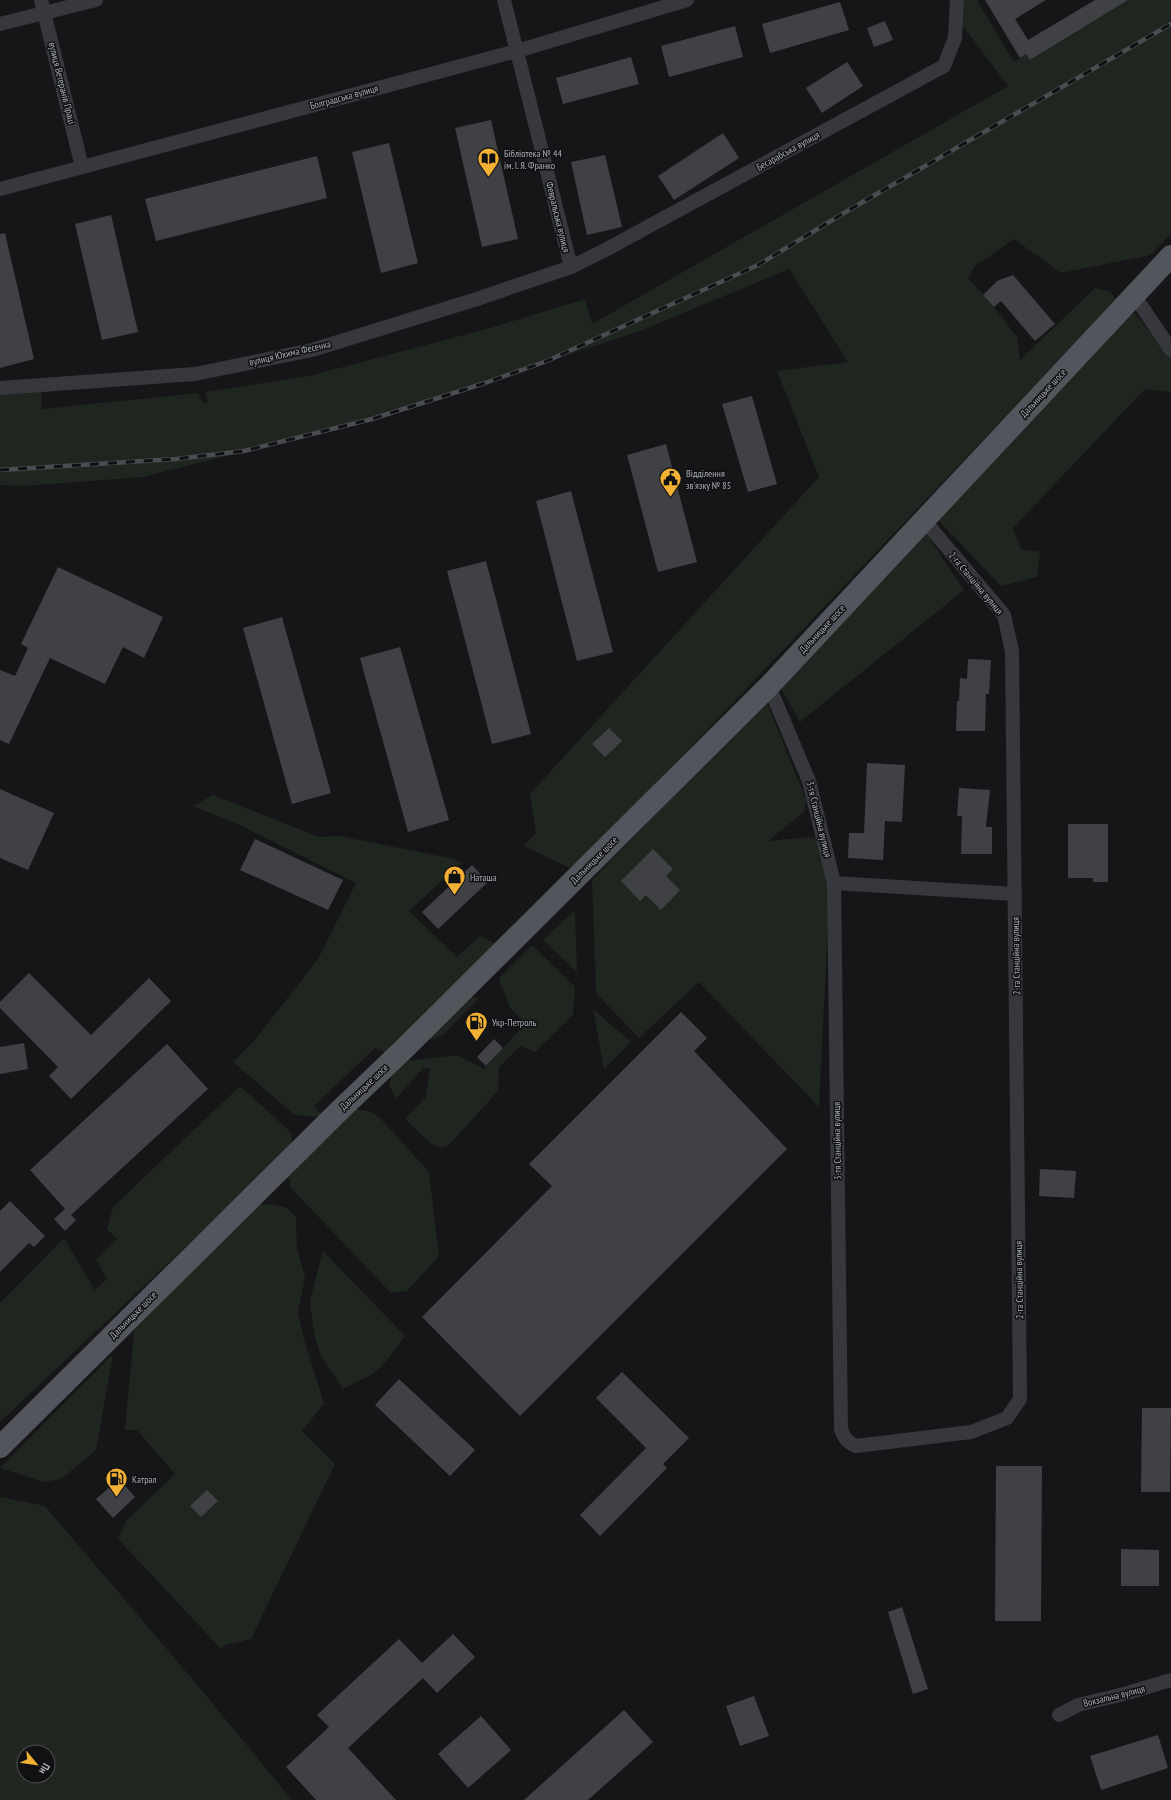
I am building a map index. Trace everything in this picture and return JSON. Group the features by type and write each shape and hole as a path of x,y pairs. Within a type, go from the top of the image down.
{"main road":[{"name":"Дальницьке шосе","path":"0,1447 339,1111 413,1041 769,686 1171,256"}],"street":[{"path":"0,24 43,6 96,0"},
{"name":"Февральська вулиця","path":"504,0 571,267"},
{"name":"Болградська вулиця","path":"0,189 516,51 687,0"},
{"name":"Бесарабська вулиця","path":"571,267 607,249 944,66 954,38 957,0"},
{"name":"вулиця Ветеранів Праці","path":"43,6 82,167"},
{"name":"вулиця Юхима Фесенка","path":"0,388 195,374 312,350 470,301 571,267"},
{"path":"1134,295 1171,350"},
{"name":"2-га Станційна вулиця","path":"924,520 1004,616 1012,651 1020,1399 1007,1418"},
{"name":"3-тя Станційна вулиця","path":"769,686 810,781 834,883 841,1429 844,1437 849,1443 856,1446 971,1432 1007,1418"},
{"path":"834,883 1015,894"},
{"name":"Вокзальна вулиця","path":"1059,1715 1078,1705 1124,1694 1171,1680"}],"shaded area":[{"path":"963,0 977,0 1014,62 1026,54 1030,60 1128,0 1171,0 1171,234 1151,255 1061,273 1014,239 974,267 968,278 994,307 1017,337 1020,360 1095,288 1111,292 1116,300 574,870 524,846 536,833 530,794 819,477 777,371 848,362 789,269 640,331 372,419 143,477 24,486 0,485 0,389 41,389 42,409 198,393 203,403 208,402 205,392 309,376 490,328 585,299 592,324 1008,86 963,26"},
{"path":"1131,309 1171,357 1171,392 1145,389 1013,528 1021,549 1040,552 1037,577 1001,586 937,519"},
{"path":"924,530 964,590 800,722 780,687"},
{"path":"766,700 806,800 804,812 768,841 810,837 832,844 819,1107 699,982 639,1038 596,993 592,880"},
{"path":"213,795 319,837 339,836 454,859 461,863 409,911 457,957 480,936 502,947 391,1055 375,1048 314,1106 324,1117 295,1115 233,1062 254,1041 318,959 356,883 244,827 193,806"},
{"path":"575,910 577,972 543,940"},
{"path":"532,945 575,987 573,1015 535,1052 520,1046 499,1067 498,1091 448,1146 439,1148 429,1142 405,1119 426,1097 430,1069 423,1068 396,1099 389,1085 392,1074 407,1061 457,1055 484,1069 526,1023 510,1008 499,978"},
{"path":"466,996 479,998 443,1035 431,1040 425,1036"},
{"path":"593,1009 631,1042 604,1069"},
{"path":"240,1086 292,1133 291,1147 0,1422 0,1303 64,1238 95,1290 107,1279 96,1260 117,1239 107,1229 113,1207"},
{"path":"354,1109 369,1111 380,1118 429,1172 439,1256 407,1291 391,1293 290,1187 289,1175"},
{"path":"270,1204 287,1208 296,1217 297,1248 305,1278 298,1312 304,1339 324,1404 302,1431 335,1464 251,1639 225,1645 221,1649 118,1539 126,1521 175,1474 137,1430 125,1430 134,1331 257,1205"},
{"path":"323,1251 405,1336 387,1360 377,1370 371,1375 343,1389 321,1356 314,1333 310,1301"},
{"path":"113,1354 96,1450 61,1479 44,1482 0,1468"},
{"path":"0,1497 45,1506 194,1681 292,1800 0,1800"}],"building":[{"path":"985,0 1046,0 1015,19 1028,40 1095,0 1128,0 1030,60 1026,54 1020,58"},
{"path":"840,2 849,30 770,53 762,24"},
{"path":"885,21 893,40 874,47 867,28"},
{"path":"735,26 743,57 669,77 661,46"},
{"path":"631,57 639,84 563,104 556,78"},
{"path":"847,62 863,86 822,113 806,88"},
{"path":"491,120 518,239 482,247 455,128"},
{"path":"723,133 739,158 674,200 658,176"},
{"path":"389,143 418,263 381,273 352,152"},
{"path":"605,155 622,227 587,235 571,162"},
{"path":"317,156 327,198 156,241 145,199"},
{"path":"111,215 138,332 102,340 75,224"},
{"path":"5,233 34,359 0,368 0,234"},
{"path":"1013,275 1055,324 1035,341 1001,301 994,307 983,295 997,281"},
{"path":"752,396 777,484 748,492 722,404"},
{"path":"666,444 697,562 658,572 627,455"},
{"path":"571,491 613,652 577,661 536,501"},
{"path":"486,561 531,734 492,744 447,571"},
{"path":"58,567 163,617 144,658 123,647 105,684 50,658 9,744 0,740 0,670 15,676 28,648 21,644"},
{"path":"282,617 331,793 292,804 243,628"},
{"path":"400,647 449,820 408,832 360,658"},
{"path":"968,659 991,660 989,694 986,694 985,731 956,731 957,701 959,701 960,678 967,679"},
{"path":"609,728 622,741 605,757 592,744"},
{"path":"867,763 905,765 902,822 885,821 883,860 848,858 849,833 864,833"},
{"path":"959,788 990,790 986,827 992,827 992,854 961,854 962,816 957,816"},
{"path":"0,789 54,813 28,870 0,858"},
{"path":"1068,824 1108,824 1108,882 1093,882 1093,878 1068,878"},
{"path":"255,839 343,880 328,910 240,870"},
{"path":"653,849 673,869 666,876 680,890 661,910 646,895 640,901 621,881"},
{"name":"Наташа","path":"472,865 488,882 438,929 422,912"},
{"path":"29,973 91,1035 149,978 171,1001 71,1099 49,1076 58,1067 0,1008 0,1002"},
{"path":"681,1012 707,1038 694,1051 787,1149 520,1416 422,1317 552,1186 529,1164"},
{"path":"494,1039 503,1048 486,1066 477,1057"},
{"path":"24,1043 28,1069 0,1074 0,1047"},
{"path":"167,1044 208,1089 71,1215 76,1220 65,1231 54,1219 65,1209 30,1170"},
{"path":"1040,1169 1076,1171 1074,1198 1039,1196"},
{"path":"10,1201 45,1236 34,1247 29,1243 0,1272 0,1211"},
{"path":"622,1372 689,1438 663,1464 667,1468 600,1536 580,1515 646,1448 596,1398"},
{"path":"399,1379 475,1450 450,1476 375,1405"},
{"path":"1142,1408 1171,1408 1170,1492 1141,1492"},
{"path":"996,1466 1042,1466 1041,1621 995,1621"},
{"path":"119,1479 135,1497 113,1518 96,1499"},
{"path":"207,1490 218,1501 201,1517 190,1506"},
{"path":"1121,1549 1159,1550 1159,1586 1121,1586"},
{"path":"902,1607 928,1689 913,1694 888,1612"},
{"path":"453,1634 475,1657 437,1693 423,1678 348,1748 396,1800 316,1800 286,1767 329,1727 317,1715 399,1639 422,1663"},
{"path":"754,1696 769,1736 740,1746 726,1706"},
{"path":"624,1710 653,1742 588,1800 524,1800"},
{"path":"481,1716 511,1750 468,1788 438,1754"},
{"path":"1158,1735 1168,1768 1101,1790 1090,1756"}],"railway":[{"path":"0,470 176,459 244,451 372,419 485,383 547,361 758,265 849,210 1171,24"}],"place":[{"name":"Бібліотека № 44 ім. І. Я. Франко","path":"488,178"},
{"name":"Відділення зв'язку № 85","path":"671,498"},
{"name":"Наташа","path":"455,896"},
{"name":"Укр-Петроль","path":"477,1042"},
{"name":"Катрал","path":"116,1498"}]}
